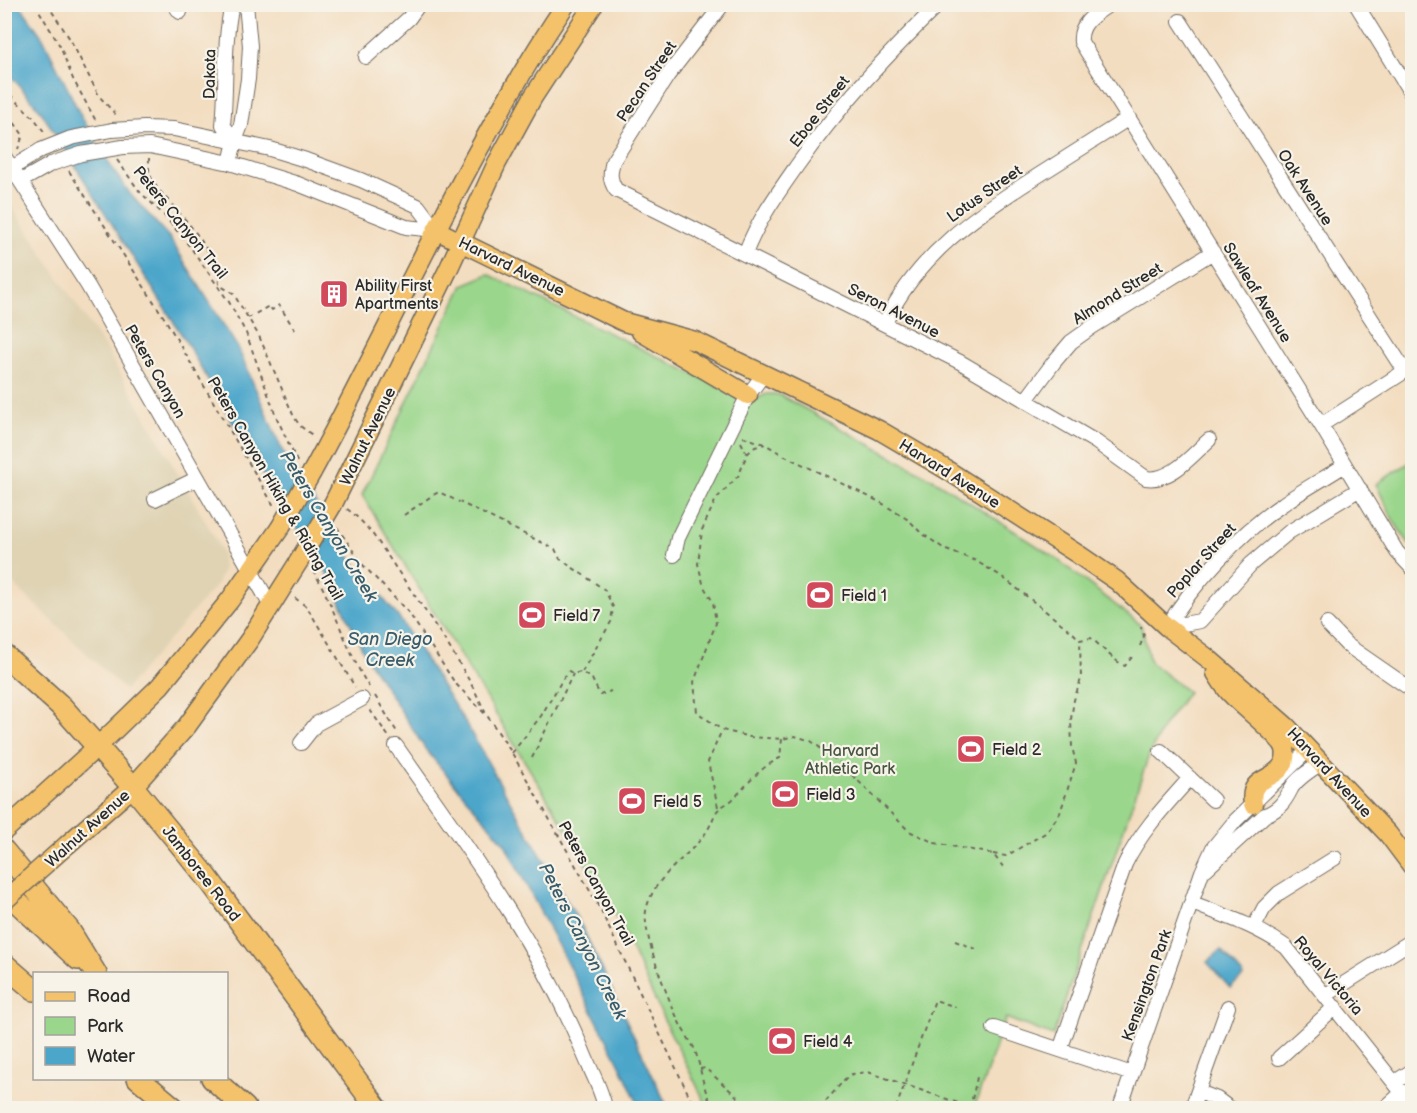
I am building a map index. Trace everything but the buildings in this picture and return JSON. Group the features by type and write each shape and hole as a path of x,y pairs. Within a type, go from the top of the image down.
{"highway":[{"name":"Jamboree Road","path":"4,655 62,707 134,787 207,877 375,1105"},
{"path":"4,851 69,930 94,972"},
{"path":"4,890 93,972"},
{"path":"4,964 33,991"},
{"path":"4,971 33,991"},
{"path":"140,1080 174,1108"},
{"path":"214,1080 245,1108"}],"main road":[{"name":"Walnut Avenue","path":"4,831 98,747 160,686 230,600 280,528 312,472 506,98 566,4"},
{"name":"Walnut Avenue","path":"4,902 134,787 187,726 282,589 306,565 341,507 370,432 497,163 553,66 594,4"},
{"name":"Harvard Avenue","path":"436,230 624,322 650,327 695,341 879,430 947,470 1080,555 1117,581 1167,627 1280,720 1309,749 1320,764 1337,778 1388,834 1413,866"},
{"path":"624,322 748,395"},
{"path":"1203,655 1231,695 1277,738 1285,749 1285,761 1278,771 1256,784 1251,793 1259,810"},
{"name":"Harvard Avenue","path":"1388,834 1413,852"}],"street":[{"name":"Dakota","path":"232,4 226,41 223,125 235,141"},
{"path":"230,163 241,125 248,79 249,39 246,4"},
{"path":"366,57 409,18 419,4"},
{"name":"Pecan Street","path":"611,182 613,161 668,75 723,4"},
{"name":"Eboe Street","path":"745,254 776,194 815,140 886,56 939,4"},
{"name":"Sawleaf Avenue","path":"1110,4 1088,21 1080,32 1081,42 1321,425 1397,552 1413,568"},
{"path":"1356,4 1413,95"},
{"name":"Oak Avenue","path":"1180,21 1409,369"},
{"path":"226,41 249,39"},
{"name":"Lotus Street","path":"885,323 912,278 967,223 991,205 1129,118"},
{"name":"Harvard Avenue","path":"8,162 70,138 116,130 174,129 235,141 306,160 361,180 418,206 436,230"},
{"name":"Harvard Avenue","path":"21,182 81,154 119,152 150,146 230,163 298,184 406,227 436,230"},
{"name":"Peters Canyon","path":"8,162 88,286 271,606"},
{"name":"Seron Avenue","path":"611,182 616,190 625,195 960,362 1096,442 1138,474 1156,480 1169,474 1209,440"},
{"name":"Almond Street","path":"1026,400 1071,342 1213,252"},
{"path":"1321,425 1409,369"},
{"path":"674,555 678,538 748,395 764,374"},
{"name":"Poplar Street","path":"1167,627 1180,604 1237,541 1282,504 1345,465"},
{"path":"155,499 198,478"},
{"name":"Poplar Street","path":"1167,627 1200,621 1251,564 1289,532 1360,489"},
{"path":"1327,624 1347,645 1413,690"},
{"path":"301,743 316,724 362,699"},
{"path":"398,741 492,881 529,942 557,994 605,1108"},
{"name":"Kensington Park","path":"1120,1108 1202,872 1213,848 1235,821 1259,810 1309,749"},
{"path":"1161,751 1214,800"},
{"name":"Kensington Park","path":"1259,810 1275,812 1290,796 1291,789 1302,777 1320,764"},
{"path":"1060,1050 1125,864 1134,846 1148,827 1190,778"},
{"path":"1254,927 1263,908 1279,893 1335,858"},
{"name":"Royal Victoria","path":"1192,903 1254,927 1286,947 1413,1105"},
{"path":"1326,995 1410,942"},
{"path":"1192,1108 1228,1007"},
{"path":"1279,1058 1335,1007"},
{"path":"994,1028 1132,1074"},
{"path":"1385,1108 1413,1071"},
{"path":"1199,1092 1218,1099 1229,1108"}],"path":[{"path":"35,4 60,46 73,79 94,119"},
{"path":"47,4 70,39 99,96 116,115 116,130"},
{"path":"4,89 34,118 46,136"},
{"path":"4,108 23,135 8,162"},
{"path":"150,146 149,167 152,180 190,226 208,254 216,270 219,285 233,294 259,336 294,417 300,426 314,436"},
{"name":"Peters Canyon Trail","path":"119,152 140,192 163,214 219,285 246,333"},
{"name":"Peters Canyon Hiking & Riding Trail","path":"57,164 165,319 275,508"},
{"path":"248,318 269,306 272,310 279,305 295,330"},
{"path":"747,454 739,436 765,444 880,502 910,520 920,532 946,550 974,560 1001,576 1080,640 1091,638 1116,661 1125,666 1132,657"},
{"path":"765,444 755,447 747,454 739,475 723,490 710,510 702,530 698,564 704,587 713,602 716,623 694,682 697,712 722,730 782,739 795,736 812,741 839,762 909,831 935,843 1006,856 1047,832 1060,813 1077,762 1072,747 1071,719 1081,679 1080,640"},
{"path":"404,515 439,492 555,549 560,559 605,590 613,607 611,622 582,672 573,674 569,671 541,716 512,753"},
{"path":"341,507 366,525 456,657 488,717"},
{"name":"Peters Canyon Hiking & Riding Trail","path":"306,565 329,601 358,669 398,741"},
{"name":"Peters Canyon Hiking & Riding Trail","path":"282,589 307,607 362,699 398,741"},
{"path":"1140,646 1144,636 1141,627"},
{"path":"582,672 592,679 600,695 611,691"},
{"path":"532,758 573,674"},
{"name":"Peters Canyon Trail","path":"455,683 488,717 512,753 600,907 695,1108"},
{"path":"718,808 708,762 722,730"},
{"path":"714,1108 708,1100 693,1047 666,993 647,932 646,910 653,893 669,870 706,832 718,808 730,802 754,775 780,758 782,739"},
{"path":"993,854 1004,868"},
{"path":"955,941 976,949"},
{"path":"896,1108 935,1000 956,1007"},
{"path":"700,1069 705,1068 742,1101 737,1106 739,1108"},
{"path":"820,1108 845,1079 852,1074 868,1072 970,1108 978,1073"}],"shaded area":[{"path":"4,195 109,354 218,543 222,555 223,570 217,584 125,690 5,576"}],"green space":[{"name":"Harvard Athletic Park","path":"488,274 753,403 765,394 780,395 933,479 1053,556 1141,625 1150,662 1188,692 1164,725 1149,755 1053,1036 1006,1018 974,1108 708,1108 620,924 566,829 362,495 463,285"},
{"path":"1412,461 1412,548 1394,522 1376,484"}],"water":[{"name":"San Diego Creek","path":"5,5 20,5 43,38 82,118 113,170 131,195 169,237 238,348 283,452 353,562 400,619 466,724 582,927 668,1108 640,1108 505,844 426,750 366,657 325,569 267,482 185,340 40,110 5,69"},
{"path":"1221,950 1244,976 1230,988 1207,962"}],"place":[{"name":"Ability First Apartments","path":"334,294"},
{"name":"Field 1","path":"820,595"},
{"name":"Field 7","path":"532,615"},
{"name":"Field 2","path":"971,749"},
{"name":"Field 3","path":"785,794"},
{"name":"Field 5","path":"632,801"},
{"name":"Field 4","path":"782,1041"}],"water label":[{"name":"Peters Canyon Creek","path":"329,526"},
{"name":"Peters Canyon Creek","path":"583,941"}]}
